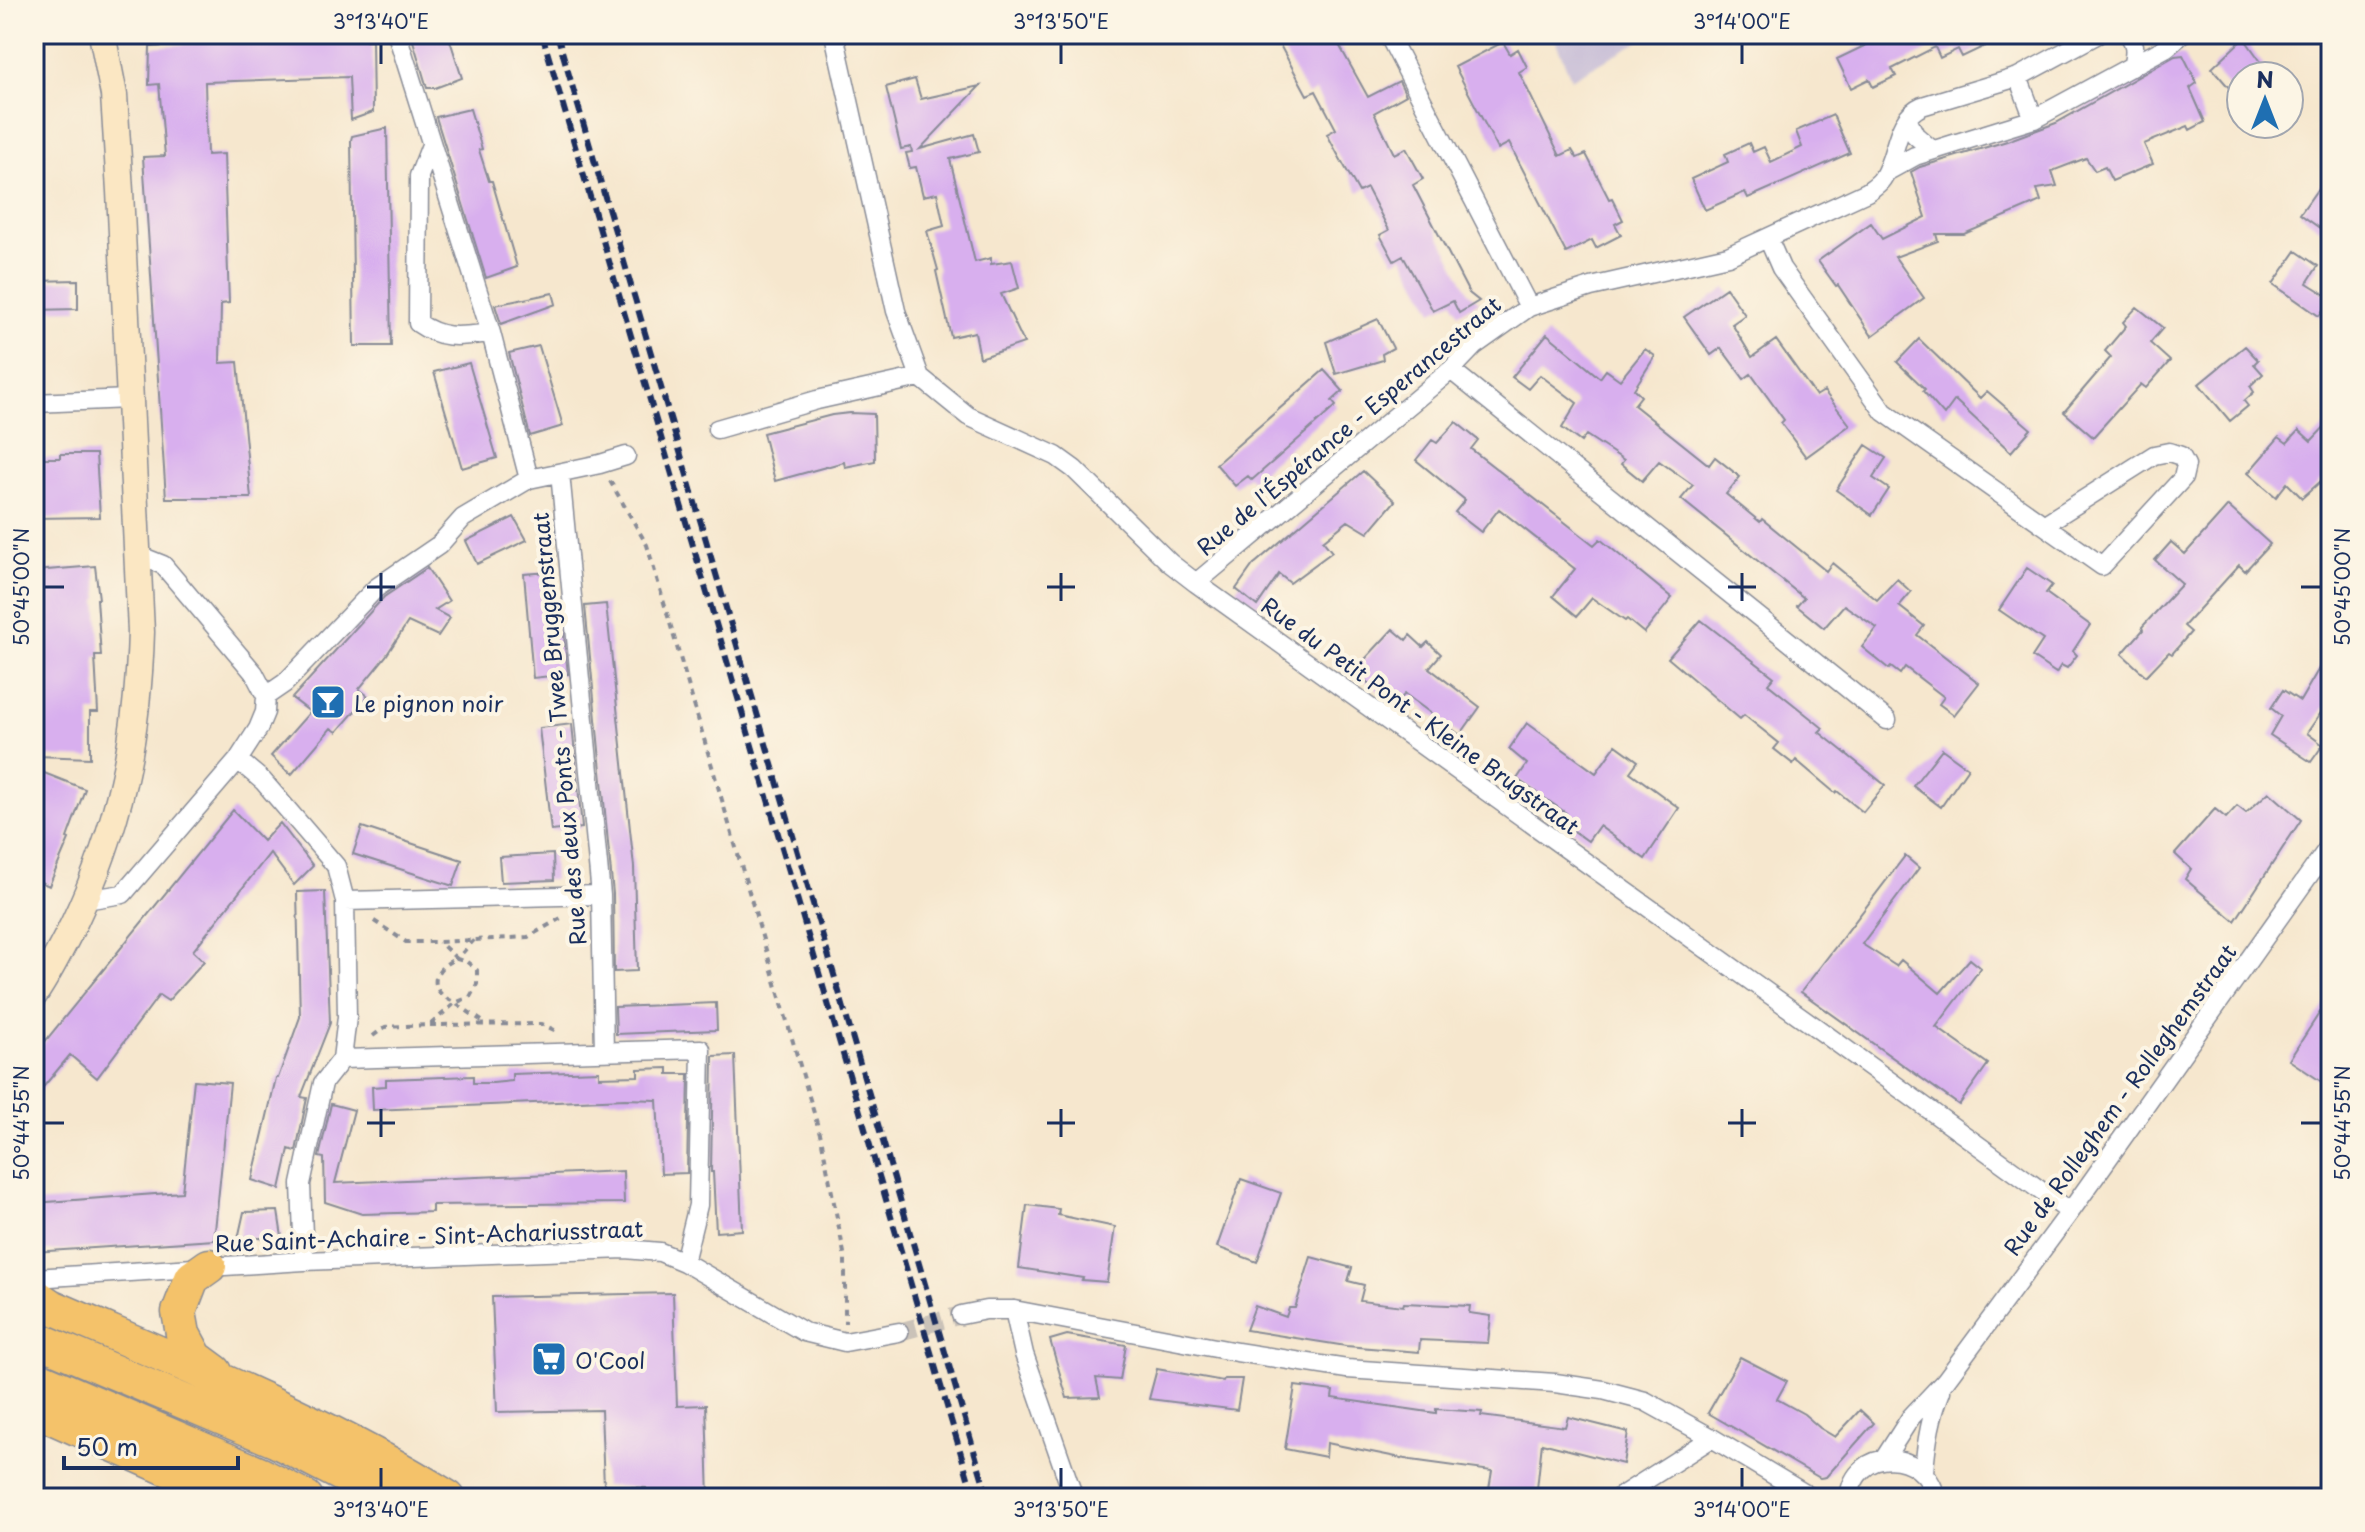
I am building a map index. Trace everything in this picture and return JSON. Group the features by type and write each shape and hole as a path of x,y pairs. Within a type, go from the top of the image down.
{"highway":[{"path":"209,1266 192,1278 179,1312 183,1334 196,1358 238,1388"},
{"path":"34,1295 50,1306 238,1388 394,1464 448,1498"},
{"path":"34,1338 275,1440 388,1498"},
{"path":"34,1377 259,1474 306,1498"},
{"path":"34,1409 234,1498"}],"main road":[{"path":"34,995 85,900 107,842 134,731 141,632 114,95 107,36"}],"street":[{"name":"Rue des deux Ponts - Twee Bruggenstraat","path":"397,34 491,333 529,479"},
{"path":"717,429 817,400 920,377 896,311 834,34"},
{"path":"1388,34 1529,307"},
{"path":"1932,150 1915,135 1907,119 1912,111 2018,77 2098,34"},
{"path":"2128,34 2134,45 2132,67"},
{"name":"Rue de l'Éspérance - Esperancestraat","path":"1886,172 1903,161 1932,150 2034,119 2167,47 2182,34"},
{"path":"2018,77 2034,119"},
{"name":"Rue de l'Éspérance - Esperancestraat","path":"1196,583 1451,370 1474,346 1529,307 1591,287 1728,256 1867,192 1880,183 1907,119"},
{"path":"431,145 419,176 418,323 433,334 451,337 491,333"},
{"path":"1768,238 1781,268 1884,412 2102,566 2183,478 2186,465 2181,456 2169,452 2154,455 2045,524"},
{"path":"1451,370 1887,720"},
{"name":"Rue du Petit Pont - Kleine Brugstraat","path":"920,377 968,416 1056,456 1074,469 1170,563 1196,583 2070,1212"},
{"path":"34,403 129,399"},
{"path":"266,696 285,683 376,588 439,545 463,518 529,479 626,456"},
{"name":"Rue des deux Ponts - Twee Bruggenstraat","path":"560,473 601,895 604,1052"},
{"path":"85,900 123,894 238,760 265,712 266,696 254,673 163,565 138,555"},
{"path":"238,760 263,781 336,866 345,901 347,1017 342,1059 323,1083 301,1184 304,1261"},
{"name":"Rue de Rolleghem - Rolleghemstraat","path":"1849,1498 1857,1476 1869,1465 1884,1459 1911,1417 1945,1381 2070,1212 2331,844"},
{"path":"345,901 601,895"},
{"path":"342,1059 701,1049 698,1205 684,1262"},
{"name":"Rue Saint-Achaire - Sint-Achariusstraat","path":"34,1278 304,1261 625,1249 660,1252 684,1262 804,1332 845,1342 899,1332"},
{"path":"961,1315 986,1310 1014,1310 1237,1352 1347,1369 1555,1383 1603,1390 1645,1401 1812,1498"},
{"path":"1014,1310 1024,1354 1074,1498"},
{"name":"Rue de Rolleghem - Rolleghemstraat","path":"1924,1472 1926,1441 1933,1410 1945,1381"},
{"path":"1618,1498 1712,1438"},
{"path":"1884,1459 1912,1463 1924,1472 1937,1497"}],"path":[{"path":"600,464 647,545 821,1137 845,1258 845,1342"},
{"path":"345,901 406,942 528,937 565,916"},
{"path":"474,940 457,959 446,962 437,972 436,984 442,995 487,1025"},
{"path":"429,1025 455,1003 470,997 477,984 477,970 457,959 439,942"},
{"path":"342,1059 385,1027 429,1025 541,1024 604,1052"}],"shaded area":[{"path":"1553,34 1652,34 1571,79"}],"building":[{"path":"411,34 448,34 462,78 427,88"},
{"path":"1274,34 1333,34 1368,97 1399,81 1406,95 1374,113 1394,154 1406,148 1423,179 1413,185 1469,293 1479,301 1459,313 1453,301 1433,311 1403,256 1394,261 1380,235 1389,230 1367,188 1359,192 1327,134 1336,129 1316,91 1307,95"},
{"path":"1889,34 2010,34 1962,57 1958,49 1940,58 1935,47 1892,69 1896,76 1873,87 1869,79 1851,88 1837,59"},
{"path":"2244,38 2260,60 2225,60 2225,83 2212,68"},
{"path":"250,40 372,40 373,112 351,120 349,77 205,82 207,155 224,154 229,303 221,304 220,363 238,362 251,498 166,498 143,157 165,156 159,84 149,85 150,47"},
{"path":"1503,42 1510,54 1518,49 1527,67 1519,72 1560,156 1572,150 1577,158 1586,154 1623,220 1615,224 1621,235 1596,248 1592,240 1566,253 1509,143 1498,149 1455,67"},
{"path":"2183,55 2197,83 2190,88 2205,122 2190,130 2188,126 2144,144 2153,164 2112,181 2105,167 2095,171 2086,158 2052,171 2057,186 2037,189 2041,201 1964,234 1936,234 1938,241 1895,257 1924,298 1872,336 1818,261 1871,223 1882,239 1926,217 1911,172 2056,123 2175,56"},
{"path":"915,79 921,99 980,86 920,149 974,134 979,152 950,159 975,262 991,258 991,264 1012,261 1019,288 1001,294 1024,343 980,358 975,332 951,337 927,231 944,226 937,193 923,196 916,167 910,168 906,153 912,152 911,147 901,149 886,87"},
{"path":"470,109 482,149 479,150 489,181 492,181 517,267 486,278 436,117"},
{"path":"1833,115 1850,153 1748,198 1745,192 1705,210 1691,179 1728,162 1725,154 1749,143 1753,152 1764,147 1771,162 1802,147 1796,131"},
{"path":"387,128 391,346 354,346 351,140 352,136"},
{"path":"2331,170 2331,236 2300,214"},
{"path":"2296,251 2318,266 2307,283 2331,298 2319,316 2273,284"},
{"path":"78,280 78,309 34,310 34,281"},
{"path":"1726,288 1745,315 1732,324 1752,357 1776,340 1816,396 1824,391 1850,425 1806,457 1751,374 1744,379 1721,348 1711,355 1684,317"},
{"path":"553,293 556,304 501,324 495,305"},
{"path":"2137,307 2163,328 2150,343 2170,361 2146,388 2141,384 2093,437 2064,412 2111,357 2105,351 2126,326 2123,322"},
{"path":"1378,319 1393,348 1382,354 1383,360 1336,374 1326,342"},
{"path":"1547,334 1600,378 1606,370 1620,380 1645,349 1655,356 1634,389 1641,396 1634,405 1709,465 1715,457 1740,477 1726,494 1826,571 1832,563 1877,600 1897,579 1911,592 1899,606 1924,626 1917,635 1979,683 1954,715 1939,704 1944,697 1905,667 1900,674 1891,667 1889,669 1862,647 1877,628 1844,605 1824,628 1797,606 1804,598 1681,499 1693,485 1659,461 1642,481 1621,464 1624,460 1586,435 1581,442 1562,428 1577,403 1540,375 1528,389 1512,377"},
{"path":"1919,339 1980,398 1987,391 2031,429 2011,452 1955,400 1944,415 1923,391 1925,389 1897,362"},
{"path":"539,346 563,426 530,436 509,353"},
{"path":"2245,346 2258,360 2254,364 2263,374 2250,386 2254,392 2244,401 2248,406 2230,421 2199,384"},
{"path":"469,363 497,458 462,468 434,372"},
{"path":"1324,370 1343,391 1332,401 1336,406 1252,480 1248,476 1235,486 1216,464"},
{"path":"850,413 874,414 875,461 845,467 844,462 775,481 763,433"},
{"path":"2331,420 2331,472 2302,498 2287,483 2276,497 2248,473 2279,437 2287,443 2299,430 2311,441"},
{"path":"1456,422 1478,440 1471,449 1594,545 1600,539 1672,598 1644,633 1592,598 1577,616 1553,596 1575,569 1499,509 1481,532 1455,512 1465,500 1416,460 1432,440 1437,443"},
{"path":"1866,445 1886,458 1873,478 1889,489 1872,515 1836,490"},
{"path":"60,454 96,454 100,517 34,518 34,458 60,458"},
{"path":"1363,471 1395,501 1368,533 1348,521 1323,541 1332,552 1290,583 1279,574 1257,606 1236,589 1253,565"},
{"path":"2228,506 2270,544 2245,571 2239,565 2184,626 2191,632 2172,654 2169,652 2146,676 2122,654 2182,584 2155,560 2171,542 2185,554"},
{"path":"514,517 527,540 477,564 466,541"},
{"path":"95,566 101,656 95,656 98,712 90,712 90,758 37,756 39,712 34,712 34,621 39,621 35,571"},
{"path":"427,568 449,601 435,610 450,618 438,636 408,622 359,689 368,696 337,732 331,728 291,775 271,756 310,712 292,698 384,597"},
{"path":"2027,568 2052,585 2046,593 2090,625 2073,651 2077,655 2067,668 2061,665 2056,673 2032,657 2043,640 1999,610"},
{"path":"549,572 552,610 561,609 568,674 533,678 524,574"},
{"path":"606,604 634,867 637,971 614,972 613,894 585,606"},
{"path":"1701,620 1774,677 1768,684 1823,728 1819,732 1885,785 1863,812 1796,760 1793,764 1774,749 1779,743 1744,715 1740,719 1668,658"},
{"path":"1393,629 1406,640 1410,635 1423,647 1428,642 1441,654 1429,668 1480,707 1460,735 1405,694 1396,703 1353,672"},
{"path":"2331,648 2331,698 2307,733 2323,745 2311,762 2270,735 2281,716 2271,708 2283,690 2300,701"},
{"path":"1527,723 1596,773 1616,745 1638,761 1630,772 1679,808 1645,859 1599,826 1588,841 1560,821 1566,813 1517,779 1527,764 1509,749"},
{"path":"572,724 582,828 551,831 539,728"},
{"path":"1942,749 1968,768 1941,807 1913,786"},
{"path":"34,769 85,789 49,886 34,879"},
{"path":"2269,792 2301,820 2235,921 2185,879 2191,869 2175,854 2215,809 2226,818 2237,806 2246,813"},
{"path":"233,810 263,841 280,823 313,866 294,885 270,853 193,951 204,961 168,1001 159,995 97,1078 70,1055 34,1098 34,1055"},
{"path":"362,827 462,860 453,886 353,854"},
{"path":"553,854 554,880 501,882 499,857"},
{"path":"1905,856 1919,868 1862,944 1896,966 1901,960 1940,993 1970,959 1981,968 1936,1027 1988,1064 1959,1105 1801,992"},
{"path":"325,891 330,1023 301,1097 307,1098 296,1151 289,1149 280,1189 252,1180 276,1078 300,1017 297,892"},
{"path":"2331,995 2331,1088 2289,1060"},
{"path":"716,1003 717,1030 616,1034 615,1007"},
{"path":"735,1055 742,1230 716,1232 711,1172 713,1056"},
{"path":"668,1068 668,1074 689,1074 687,1173 661,1174 657,1100 373,1110 372,1087 386,1086 386,1079 473,1076 473,1083 493,1083 512,1081 512,1074 599,1071 599,1077 638,1076 638,1069"},
{"path":"194,1080 230,1083 214,1240 34,1252 34,1203 182,1192"},
{"path":"331,1104 354,1110 335,1183 623,1171 624,1203 432,1205 432,1212 362,1214 325,1202 324,1158 319,1157"},
{"path":"1241,1179 1281,1193 1257,1262 1217,1247"},
{"path":"1027,1205 1059,1209 1058,1215 1115,1227 1107,1282 1019,1268"},
{"path":"278,1211 282,1237 238,1239 244,1212"},
{"path":"1311,1257 1352,1268 1348,1281 1364,1285 1360,1301 1403,1306 1404,1303 1470,1306 1469,1313 1491,1316 1488,1343 1420,1340 1419,1352 1346,1346 1246,1330 1255,1306 1286,1317 1289,1308 1295,1308"},
{"path":"673,1293 677,1406 706,1405 709,1498 646,1498 646,1488 604,1486 601,1410 497,1412 492,1297"},
{"path":"1067,1335 1126,1345 1120,1380 1096,1378 1100,1397 1067,1398 1050,1340"},
{"path":"1740,1357 1787,1381 1777,1399 1835,1437 1860,1410 1874,1423 1826,1477 1820,1478 1708,1413"},
{"path":"1157,1369 1223,1381 1242,1379 1237,1410 1149,1399"},
{"path":"1295,1386 1333,1391 1332,1398 1436,1413 1436,1409 1482,1412 1481,1416 1565,1427 1568,1417 1628,1432 1623,1464 1542,1443 1536,1498 1506,1498 1488,1495 1492,1471 1411,1460 1327,1443 1326,1457 1285,1449"}],"tunnel":[{"path":"899,1332 961,1315"}],"railway":[{"path":"542,34 974,1498"},
{"path":"557,34 988,1498"}],"place":[{"name":"Le pignon noir","path":"328,702"},
{"name":"O'Cool","path":"549,1359"}]}
